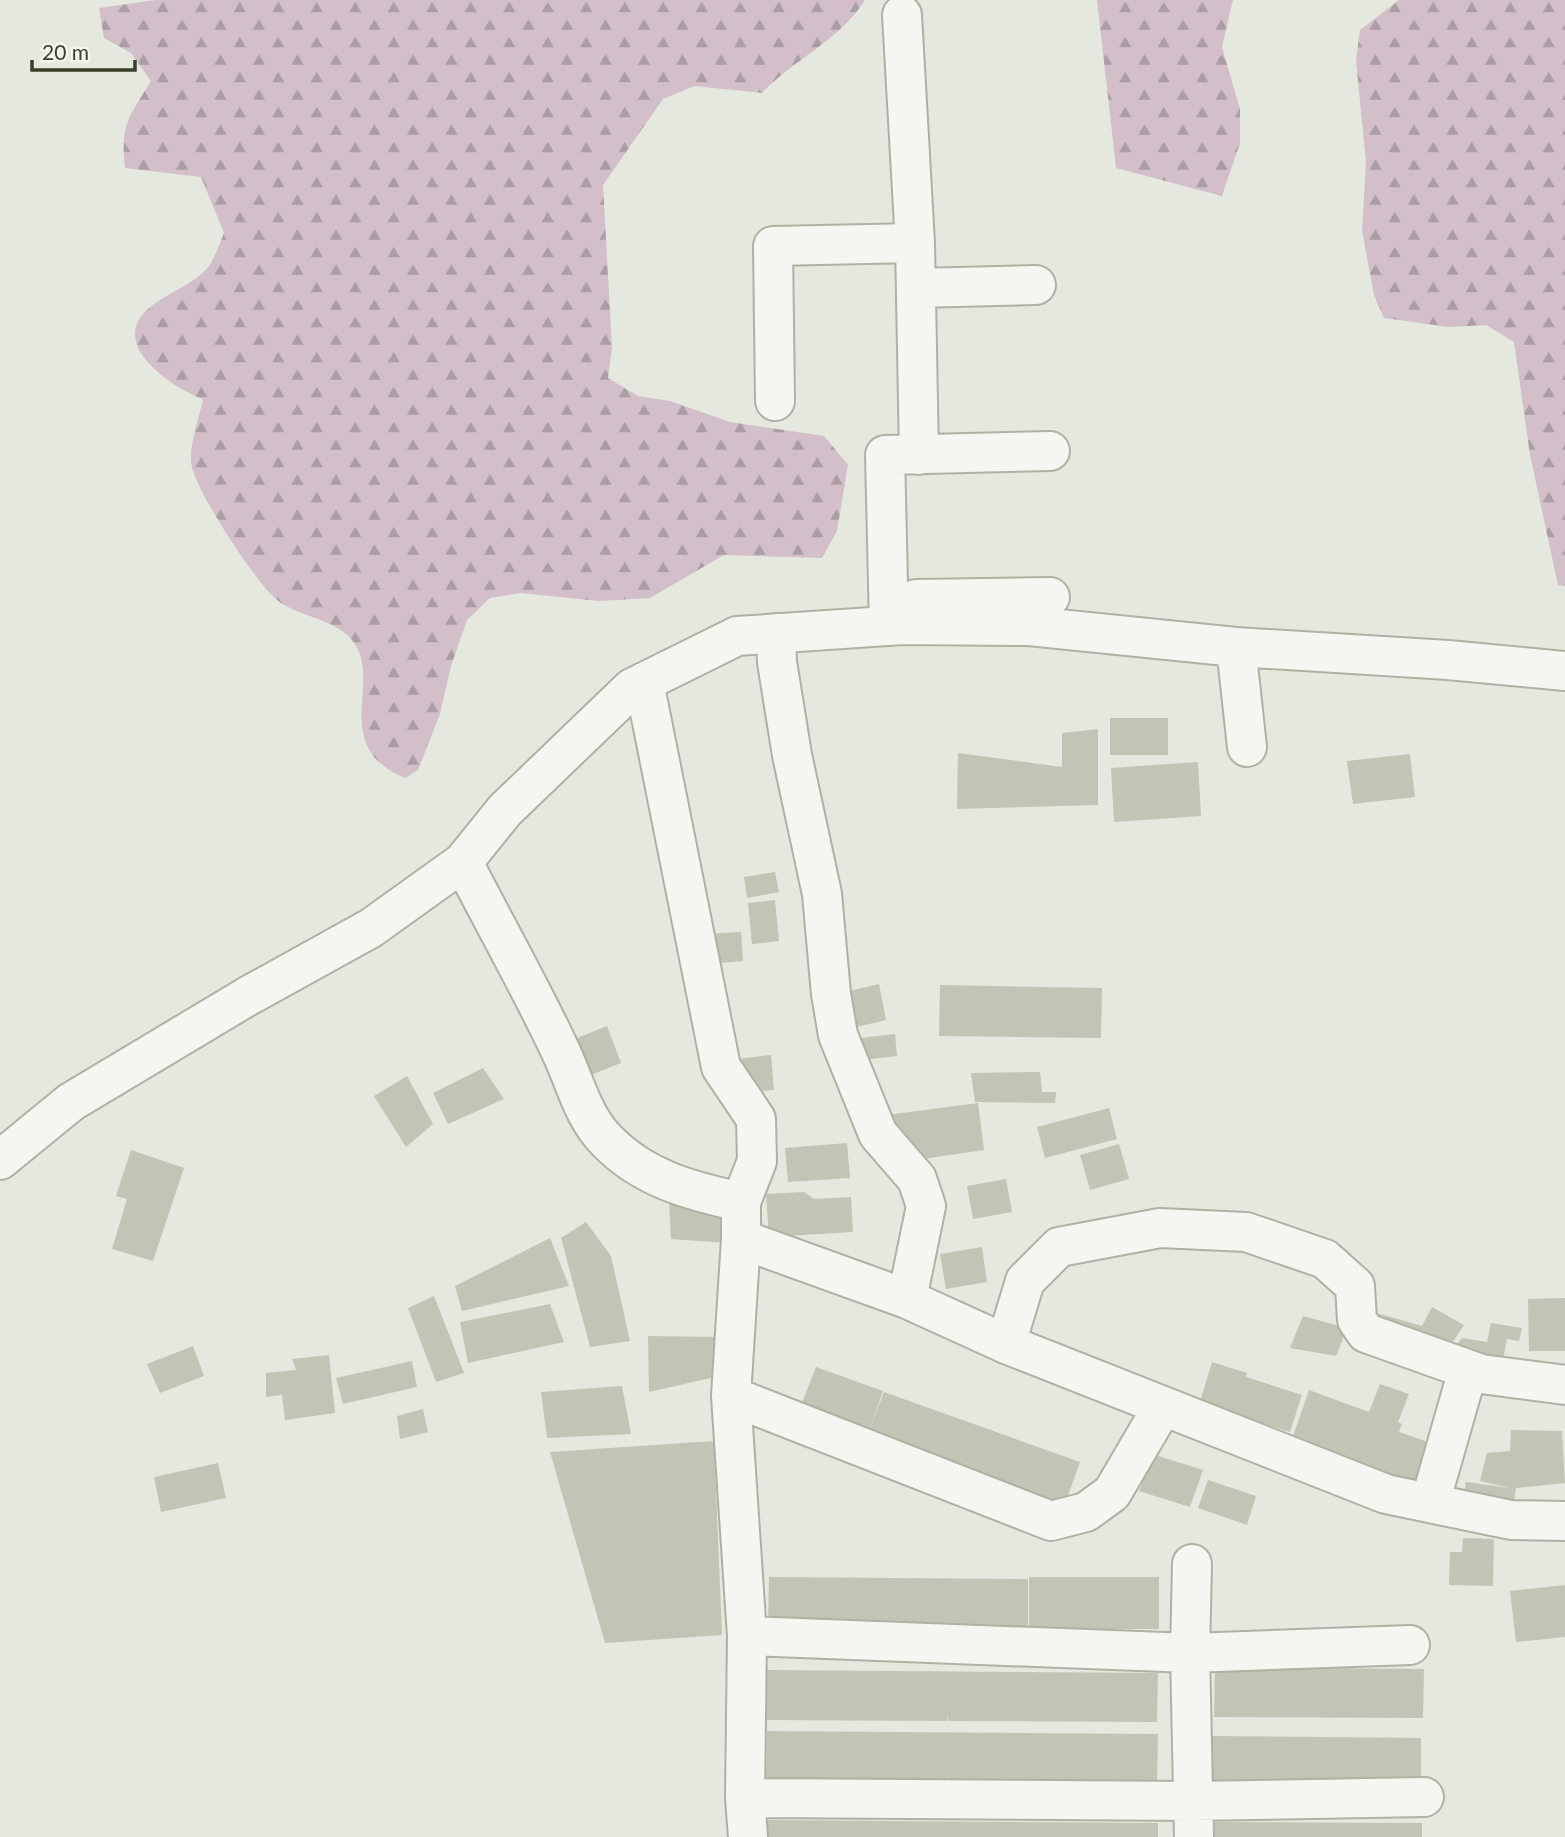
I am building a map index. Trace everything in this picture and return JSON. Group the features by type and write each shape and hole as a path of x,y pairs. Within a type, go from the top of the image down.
{"street":[{"path":"902,15 915,243 919,455"},
{"path":"775,401 773,246 915,243"},
{"path":"916,288 1036,285"},
{"path":"888,613 885,455 1050,451"},
{"path":"0,1160 71,1102 248,996 371,928 463,862 505,810 632,688 737,636 776,634 888,613 1050,597"},
{"path":"888,613 1236,647 1448,660 1565,671"},
{"path":"776,634 777,662 792,755 822,894 831,994 838,1035 878,1134 917,1179 926,1206 907,1299"},
{"path":"1236,647 1247,747"},
{"path":"644,682 721,1066 756,1119 757,1161 741,1202 731,1395 747,1636 745,1798 748,1837"},
{"path":"463,862 561,1052 591,1124 608,1143 641,1169 681,1188 741,1202"},
{"path":"1006,1344 1025,1280 1059,1247 1160,1228 1246,1232 1325,1259 1355,1286 1357,1320 1366,1333 1468,1370 1565,1385"},
{"path":"741,1239 907,1299 1006,1344 1386,1494 1511,1520 1565,1521"},
{"path":"1430,1503 1468,1370"},
{"path":"731,1395 1051,1521 1086,1512 1112,1493 1163,1406"},
{"path":"1192,1564 1190,1653 1194,1819"},
{"path":"747,1636 1190,1653 1410,1645"},
{"path":"745,1798 1194,1819 1424,1797"}],"green space":[{"path":"156,0 865,0 842,27 762,93 694,86 663,99 603,185 612,347 608,378 638,396 670,401 730,422 824,436 848,465 837,531 822,558 724,555 650,598 599,601 521,593 490,598 467,620 451,666 440,714 418,770 405,778 382,764 368,748 363,730 361,656 352,640 336,627 277,600 241,556 213,512 194,474 191,454 203,399 179,387 152,367 136,342 136,328 142,315 158,301 204,271 213,260 224,233 201,177 125,168 125,131 151,81 131,53 104,38 99,8"},
{"path":"1097,0 1233,0 1222,47 1240,109 1240,143 1222,196 1116,168"},
{"path":"1399,0 1565,0 1565,586 1558,585 1530,455 1514,342 1486,325 1449,327 1384,318 1374,295 1362,231 1366,162 1356,61 1360,30"}],"building":[{"path":"1110,718 1168,718 1168,755 1110,755"},
{"path":"1098,729 1098,805 957,809 958,753 1062,767 1062,733"},
{"path":"1410,754 1415,797 1353,804 1347,761"},
{"path":"1198,762 1201,816 1114,822 1111,768"},
{"path":"775,872 779,892 747,898 744,877"},
{"path":"775,900 779,941 752,944 748,903"},
{"path":"741,932 743,961 709,964 707,934"},
{"path":"879,984 886,1020 844,1030 836,994"},
{"path":"940,985 1102,988 1101,1038 939,1036"},
{"path":"607,1026 621,1063 586,1077 572,1040"},
{"path":"895,1034 897,1056 863,1060 861,1038"},
{"path":"771,1055 774,1090 751,1092 737,1059"},
{"path":"483,1068 504,1099 448,1124 433,1093"},
{"path":"1040,1072 1042,1092 1056,1092 1055,1103 975,1102 971,1073"},
{"path":"407,1076 433,1124 406,1147 374,1096"},
{"path":"978,1103 984,1150 909,1161 887,1115"},
{"path":"1109,1108 1117,1139 1045,1158 1037,1127"},
{"path":"847,1143 850,1178 788,1182 785,1148"},
{"path":"1119,1144 1129,1179 1090,1190 1080,1155"},
{"path":"131,1150 184,1168 153,1261 112,1249 127,1199 116,1196"},
{"path":"1006,1179 1012,1212 973,1219 967,1186"},
{"path":"804,1192 814,1199 851,1197 853,1232 769,1237 766,1194"},
{"path":"669,1200 728,1212 728,1243 671,1239"},
{"path":"586,1222 611,1256 630,1341 590,1347 561,1238"},
{"path":"550,1238 569,1286 462,1311 455,1286"},
{"path":"982,1247 987,1282 946,1289 940,1254"},
{"path":"434,1296 464,1373 436,1382 408,1308"},
{"path":"1565,1298 1565,1351 1529,1351 1528,1299"},
{"path":"550,1304 564,1342 468,1363 460,1322"},
{"path":"1432,1307 1464,1325 1443,1357 1366,1310 1422,1326"},
{"path":"1303,1316 1347,1328 1336,1356 1290,1348"},
{"path":"1491,1323 1522,1328 1519,1341 1507,1339 1503,1360 1451,1351 1462,1338 1487,1342"},
{"path":"648,1336 716,1337 715,1377 649,1392"},
{"path":"193,1346 204,1376 160,1393 147,1364"},
{"path":"329,1355 335,1413 285,1420 282,1395 266,1397 266,1373 296,1370 292,1359"},
{"path":"412,1361 417,1387 343,1404 336,1378"},
{"path":"1212,1362 1247,1373 1246,1377 1302,1395 1290,1432 1199,1405"},
{"path":"816,1367 883,1391 869,1431 884,1392 1080,1462 1063,1509 798,1413"},
{"path":"1380,1384 1409,1394 1398,1422 1402,1424 1399,1432 1431,1443 1416,1484 1292,1439 1309,1390 1369,1412"},
{"path":"622,1386 631,1434 547,1438 541,1392"},
{"path":"423,1409 428,1432 400,1439 397,1416"},
{"path":"1511,1430 1562,1431 1565,1483 1516,1488 1512,1515 1462,1506 1466,1482 1510,1488 1480,1481 1487,1453 1510,1451"},
{"path":"714,1441 722,1635 605,1643 550,1452"},
{"path":"1152,1454 1203,1470 1190,1507 1139,1491"},
{"path":"218,1463 226,1498 161,1512 154,1477"},
{"path":"1208,1480 1256,1496 1247,1525 1198,1508"},
{"path":"1463,1538 1494,1539 1493,1586 1449,1585 1450,1552 1462,1552"},
{"path":"769,1577 1028,1579 1028,1628 768,1626"},
{"path":"1029,1577 1159,1577 1159,1629 1029,1629"},
{"path":"1565,1585 1565,1637 1516,1642 1510,1591"},
{"path":"1215,1667 1424,1669 1423,1718 1214,1717"},
{"path":"767,1670 1158,1673 1157,1722 948,1721 947,1713 947,1721 766,1720"},
{"path":"767,1731 1158,1734 1157,1784 948,1782 947,1774 947,1782 766,1781"},
{"path":"1212,1736 1421,1738 1421,1787 1212,1786"},
{"path":"767,1820 1158,1823 1158,1837 767,1837"},
{"path":"1213,1822 1422,1823 1422,1837 1213,1837"}]}
